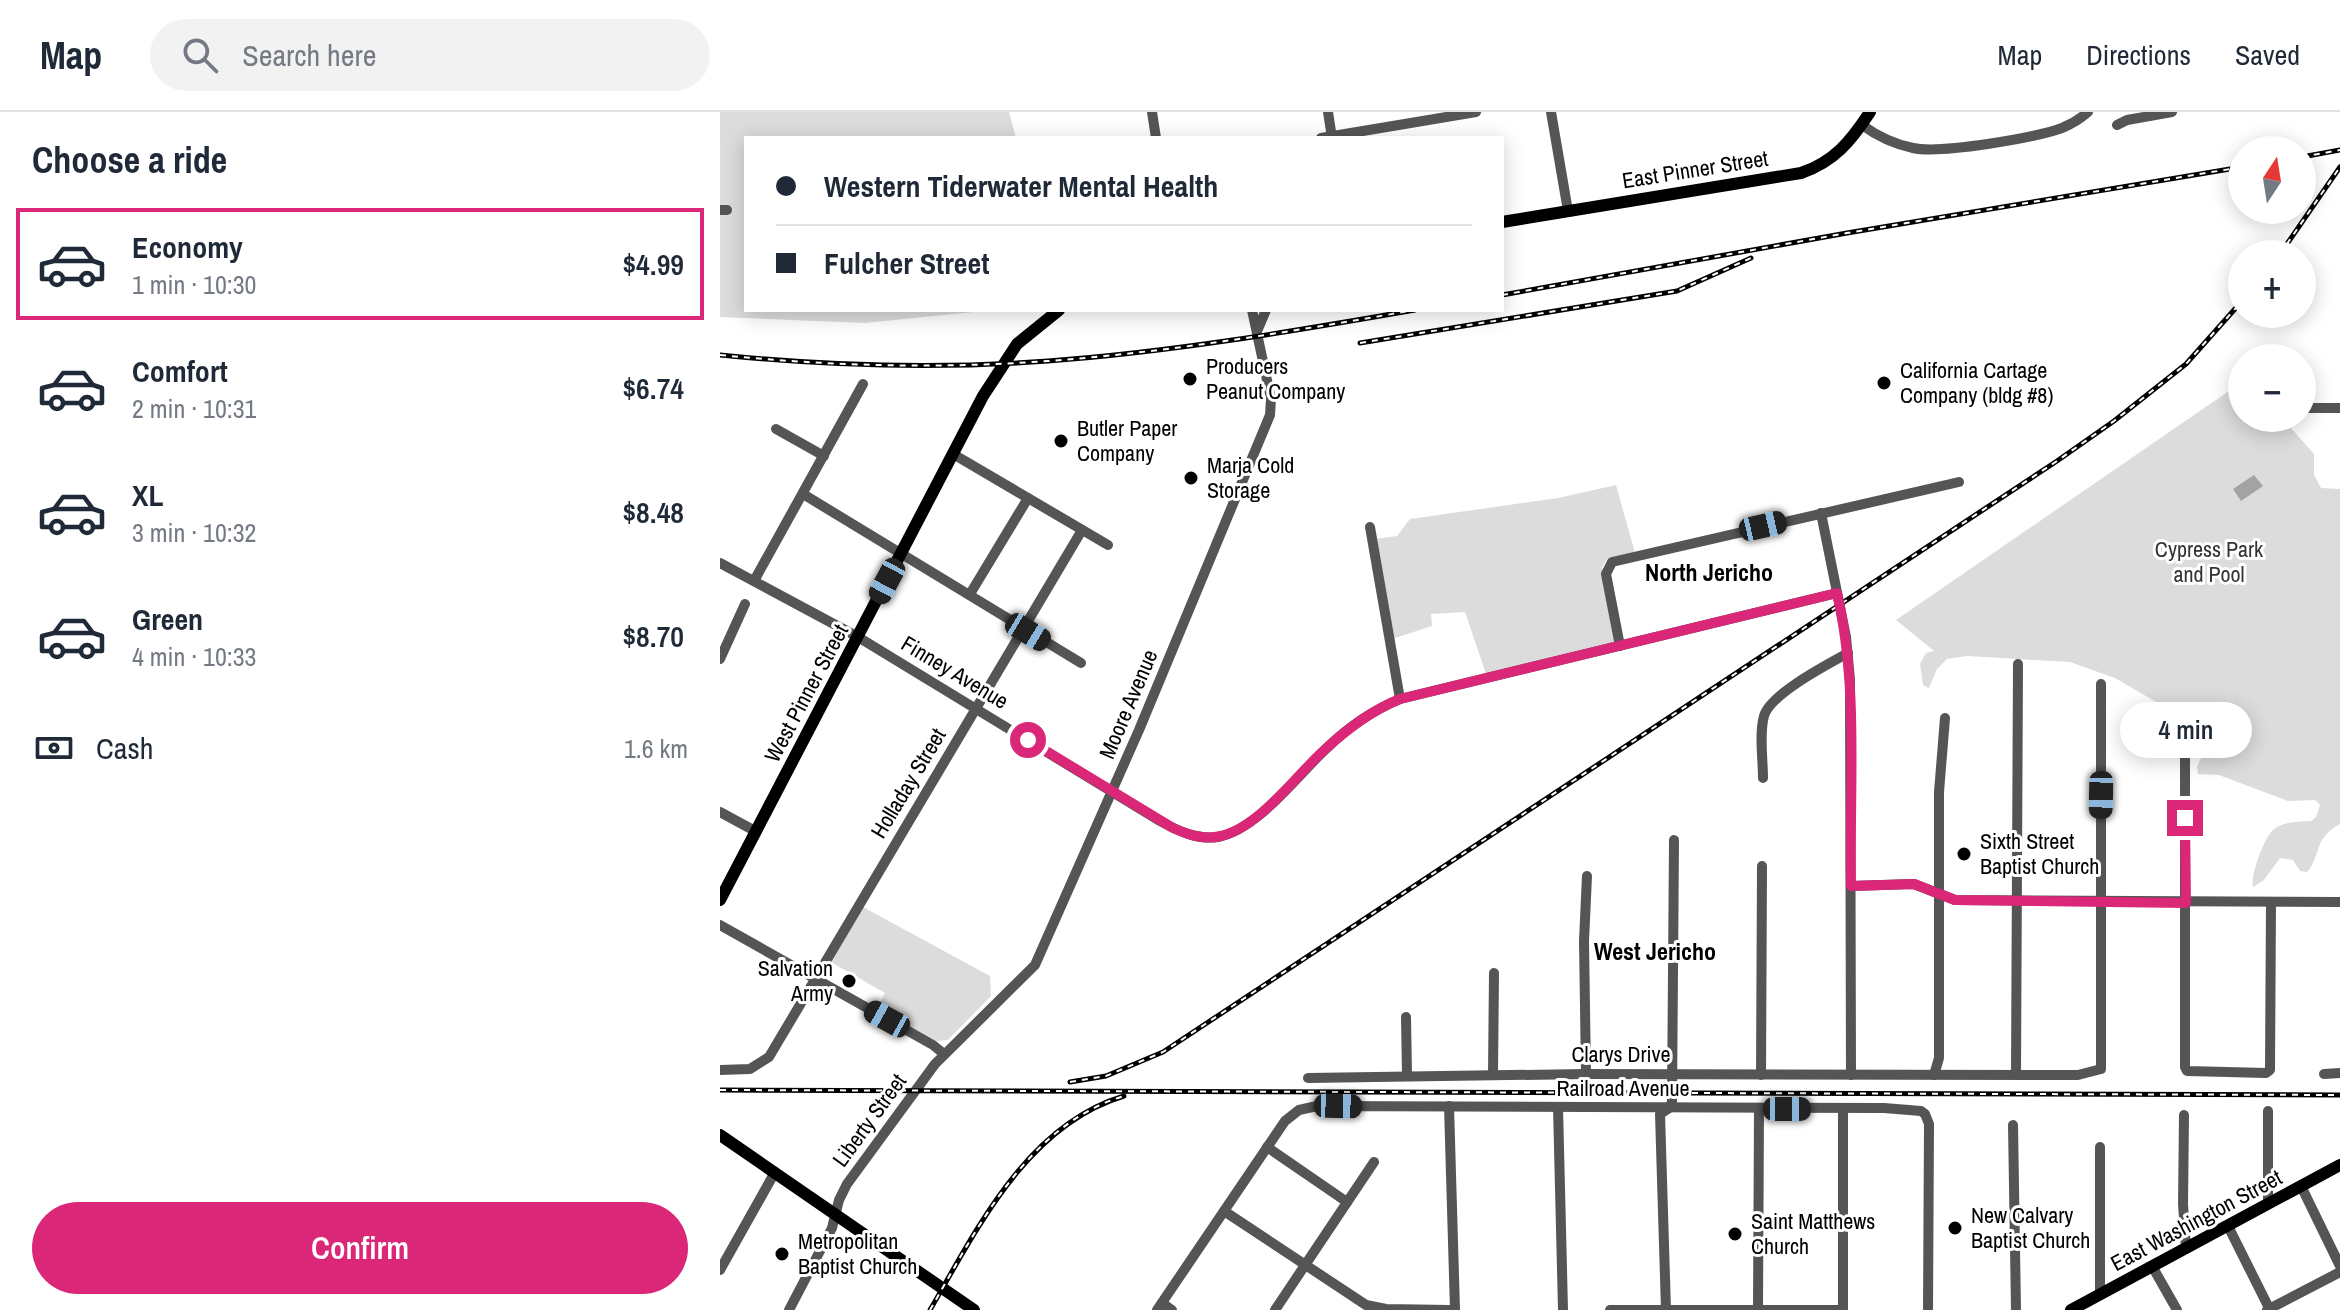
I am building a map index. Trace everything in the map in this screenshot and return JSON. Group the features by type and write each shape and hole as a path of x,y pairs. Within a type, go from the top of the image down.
{"main road":[{"name":"East Pinner Street","path":"1504,222 1801,173 1835,157 1853,139 1870,112"},
{"name":"West Pinner Street","path":"720,900 983,396 1009,354 1057,312"},
{"path":"720,1135 974,1310"},
{"name":"East Washington Street","path":"2071,1310 2085,1307 2100,1295 2152,1266 2340,1165"}],"street":[{"path":"1152,112 1156,136"},
{"path":"1328,112 1328,136"},
{"path":"1334,136 1476,112"},
{"path":"1551,112 1568,211"},
{"path":"1862,125 1899,145 1939,149 2053,131 2075,122 2088,112"},
{"path":"2117,125 2127,120 2172,112"},
{"name":"Moore Avenue","path":"944,1054 1035,965 1112,792 1270,415 1271,399 1252,312"},
{"path":"1257,335 1265,312"},
{"path":"754,581 863,384"},
{"path":"2316,408 2340,408"},
{"path":"776,429 824,456"},
{"path":"953,454 1108,545"},
{"path":"1620,646 1606,574 1609,565 1624,558 1959,482"},
{"path":"803,494 1081,663"},
{"path":"970,594 1028,498"},
{"path":"1821,513 1848,653 1851,1075"},
{"path":"1370,527 1400,699"},
{"name":"Holladay Street","path":"720,1070 750,1069 769,1057 1082,530"},
{"name":"Finney Avenue","path":"720,563 858,637 1160,821 1191,836 1210,838 1230,833 1248,823 1338,738 1377,710 1400,699 1837,593"},
{"path":"720,659 745,604"},
{"path":"1763,778 1763,720 1768,707 1804,679 1848,653"},
{"path":"2016,1073 2018,664"},
{"path":"2100,902 2101,684"},
{"path":"1934,1075 1939,1058 1939,776 1945,718"},
{"path":"2185,737 2185,1064 2191,1072 2266,1073 2270,1070 2271,902"},
{"path":"720,812 755,831"},
{"path":"1666,1310 1660,1114 1672,1102 1674,840"},
{"path":"1761,1075 1762,866"},
{"path":"1586,1074 1584,941 1587,876"},
{"path":"1851,886 1914,884 1955,900 2340,902"},
{"name":"Clarys Drive","path":"1308,1078 1493,1074 2078,1075 2101,1068 2100,902"},
{"path":"720,925 944,1054"},
{"path":"1493,1074 1494,973"},
{"path":"1406,1017 1407,1075"},
{"name":"Liberty Street","path":"789,1310 832,1228 839,1200 847,1184 919,1083 944,1054"},
{"path":"2324,1074 2340,1073"},
{"name":"Railroad Avenue","path":"1267,1147 1292,1114 1317,1106 1921,1111 1928,1118 1929,1141 1928,1310"},
{"path":"1224,1211 1358,1306 1452,1310 1449,1106"},
{"path":"1558,1107 1563,1310"},
{"path":"1610,1310 1842,1310 1843,1108"},
{"path":"1758,1310 1759,1109"},
{"path":"2268,1111 2268,1204"},
{"path":"2184,1115 2186,1248"},
{"path":"2013,1125 2016,1310"},
{"path":"1172,1310 1160,1306 1267,1147 1347,1202"},
{"path":"2100,1147 2100,1295"},
{"path":"1275,1310 1374,1162"},
{"path":"720,1270 775,1172"},
{"path":"2228,1226 2269,1310 2340,1269 2301,1186"},
{"path":"2152,1266 2177,1310"},
{"path":"2010,1310 2029,1310"}],"green space":[{"path":"720,112 1009,112 1015,136 744,136 744,312 973,312 865,323 720,317"},
{"name":"Cypress Park and Pool","path":"2228,392 2228,432 2294,432 2314,454 2314,475 2321,488 2340,489 2340,824 2326,835 2307,872 2300,871 2293,860 2280,858 2264,880 2253,887 2256,867 2269,835 2285,824 2311,821 2320,805 2315,800 2288,801 2219,775 2198,774 2197,767 2205,749 2199,737 2175,713 2115,678 2070,662 1967,656 1947,659 1937,669 1929,688 1923,685 1920,664 1926,653 1934,651 1896,620"},
{"path":"1616,485 1635,553 1607,559 1602,567 1615,645 1486,674 1465,612 1431,614 1432,626 1392,639 1375,539 1397,536 1410,519 1558,498"},
{"path":"861,906 990,976 991,996 948,1040 937,1041 877,1008 885,993 829,961"}],"shaded area":[{"path":"2254,475 2263,486 2241,501 2233,489"}],"railway":[{"path":"2316,154 2340,150"},
{"path":"2290,240 2340,167"},
{"path":"1504,295 2228,169"},
{"path":"1360,343 1677,291 1751,258"},
{"path":"720,355 884,365 1048,361 1186,346 1403,312"},
{"path":"1070,1082 1106,1076 1163,1052 2057,461 2186,364 2228,317"},
{"path":"720,1090 2340,1095"},
{"path":"930,1310 986,1214 1032,1155 1059,1130 1090,1110 1124,1096"}],"place":[{"name":"Producers Peanut Company","path":"1190,379"},
{"name":"California Cartage Company (bldg #8)","path":"1884,383"},
{"name":"Butler Paper Company","path":"1061,441"},
{"name":"Marja Cold Storage","path":"1191,478"},
{"name":"Sixth Street Baptist Church","path":"1964,854"},
{"name":"Salvation Army","path":"849,981"},
{"name":"New Calvary Baptist Church","path":"1955,1228"},
{"name":"Saint Matthews Church","path":"1735,1234"},
{"name":"Metropolitan Baptist Church","path":"782,1254"}],"district":[{"name":"North Jericho","path":"1709,572"},
{"name":"West Jericho","path":"1655,951"}],"route":[{"path":"1028,740 1160,821 1191,836 1210,838 1230,833 1248,823 1332,743 1377,710 1400,699 1837,593 1850,680 1851,886 1914,884 1955,900 2186,903 2185,818"}]}
